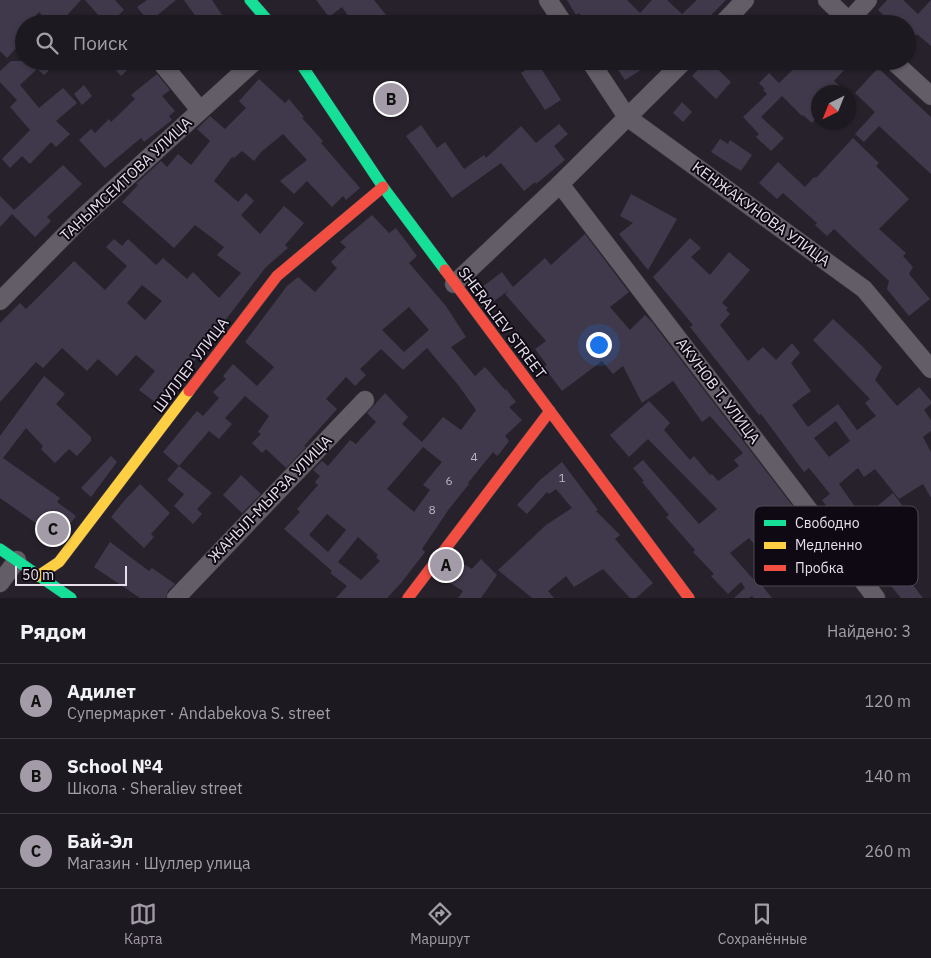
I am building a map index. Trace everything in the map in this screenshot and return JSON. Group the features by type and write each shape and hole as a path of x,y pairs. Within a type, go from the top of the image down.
{"street":[{"path":"250,0 263,15"},
{"path":"548,0 558,15"},
{"path":"731,15 746,0"},
{"path":"827,0 843,15"},
{"path":"856,15 868,0"},
{"path":"167,70 200,110"},
{"name":"ТАНЫМСЕИТОВА УЛИЦА","path":"0,301 81,219 245,70"},
{"name":"SHERALIEV STREET","path":"305,70 383,187 688,598"},
{"name":"КЕНЖАКУНОВА УЛИЦА","path":"596,70 628,117 864,289 931,369"},
{"path":"454,284 560,184 675,70"},
{"path":"903,70 931,96"},
{"name":"АКУНОВ Т. УЛИЦА","path":"560,184 806,506"},
{"name":"ШУЛЛЕР УЛИЦА","path":"38,576 59,562 278,276 383,187"},
{"name":"ЖАНЫЛ-МЫРЗА УЛИЦА","path":"176,598 365,400"},
{"path":"408,598 550,411"},
{"path":"0,549 71,598"},
{"path":"0,583 17,560"},
{"name":"АКУНОВ Т. УЛИЦА","path":"867,586 876,598"}],"building":[{"path":"0,0 81,0 67,15 42,15 39,12 36,15 15,15 15,49 7,58 0,51"},
{"path":"85,0 115,0 124,10 119,15 98,15"},
{"path":"147,0 176,0 158,15 143,15 137,7"},
{"path":"184,0 212,0 222,15 195,15"},
{"path":"316,0 374,0 386,15 348,15 342,7 332,15 327,15"},
{"path":"567,0 627,0 640,13 652,0 667,0 682,14 697,0 726,0 711,15 580,15 579,13 576,15"},
{"path":"887,0 903,0 918,14 931,0 931,46 916,35 916,15 883,15 878,10"},
{"path":"11,61 15,61 15,70 36,70 20,85 39,108 63,88 77,103 56,121 70,134 56,147 51,142 30,164 22,156 10,168 2,159 30,130 10,107 17,100 0,82 0,71"},
{"path":"38,70 49,70 44,75"},
{"path":"116,70 127,70 121,76"},
{"path":"525,70 542,70 561,100 545,110 521,73"},
{"path":"618,70 641,70 625,80"},
{"path":"698,70 718,70 731,82 716,99 692,76"},
{"path":"793,70 844,70 834,81 839,85 811,85 811,122 782,96 761,117 784,138 771,151 756,137 759,134 743,117 767,94 759,83 769,73 779,83"},
{"path":"876,70 880,70 931,117 931,174 879,126 864,142 855,134 875,112 856,92"},
{"path":"157,74 170,90 162,96 175,111 169,116 172,120 144,142 141,138 105,168 79,140 91,129 95,133 109,119 111,122 135,99 131,95"},
{"path":"259,79 285,103 289,99 304,117 302,118 323,141 321,143 360,188 346,200 343,196 332,207 307,181 294,194 280,181 307,160 283,134 261,152 254,161 242,151 234,158 232,157 214,181 238,202 246,193 254,201 241,215 260,234 284,206 304,223 285,245 288,248 266,267 160,406 139,390 155,371 136,355 117,376 98,359 87,371 62,348 43,368 36,362 0,402 0,323 20,303 26,309 74,261 105,290 127,266 106,247 114,239 122,246 128,239 156,265 163,258 187,279 193,272 219,298 241,273 217,255 224,247 195,225 174,248 122,202 138,185 136,184 161,161 167,167 178,154 191,165 210,141 197,129 210,116 225,129 246,108 239,101","holes":["142,285 162,301 145,320 127,303"]},
{"path":"84,85 92,96 82,105 74,94"},
{"path":"682,102 692,112 683,122 673,113"},
{"path":"559,124 568,134 554,146 565,160 536,184 535,182 524,191 501,163 452,198 406,136 421,125 437,148 445,142 464,169 484,155 486,158 521,126 536,143"},
{"path":"853,138 879,163 876,166 909,199 879,229 906,253 903,256 913,267 909,274 930,299 909,316 887,289 889,281 834,229 827,236 815,225 817,223 783,193 777,199 759,183 778,162 805,187 814,177 816,178"},
{"path":"720,139 728,144 730,140 752,155 741,171 711,152"},
{"path":"63,165 82,184 47,217 51,221 35,237 12,214 0,227 0,196 14,210"},
{"path":"631,194 677,219 648,270 619,234 633,223 620,216"},
{"path":"372,215 389,233 396,228 417,256 409,263 446,306 466,337 451,347 475,376 485,367 516,402 509,407 522,420 505,436 509,441 500,453 497,456 493,452 468,483 422,549 425,552 387,598 336,598 347,586 330,573 332,571 284,529 300,512 297,509 318,485 315,482 320,476 313,470 322,461 328,466 350,440 356,444 376,422 367,413 385,393 408,417 402,424 422,442 443,417 461,430 476,410 459,386 427,348 403,370 381,349 360,369 366,375 355,386 346,377 326,399 337,409 286,468 266,449 262,453 252,443 261,434 258,432 269,416 245,396 225,418 232,424 219,439 209,431 179,466 163,452 197,411 203,416 219,398 213,392 226,379 223,376 233,364 257,386 274,367 245,342 287,286 298,277 315,292 337,268 331,262 346,247 340,242","holes":["409,307 429,330 404,352 382,330","423,447 442,462 423,485 430,490 414,512 387,489","327,514 346,530 328,552 309,535","358,537 378,555 376,557 380,561 361,580 338,562"]},
{"path":"585,234 629,292 610,307 630,330 645,315 652,322 793,506 754,506 754,544 749,538 730,553 754,580 754,586 764,586 763,587 772,598 754,598 752,596 749,598 734,598 745,588 741,582 728,594 711,576 714,574 693,552 695,550 666,517 669,515 633,468 643,460 699,524 717,509 648,439 629,457 610,435 649,401 670,423 664,430 690,460 694,456 710,475 712,474 718,481 739,466 734,460 743,453 710,416 702,422 673,381 642,403 623,366 613,374 602,361 562,391 544,367 547,365 535,349 546,341 505,294 509,290 489,305 478,290 502,272 513,287 545,258 551,265"},
{"path":"690,238 701,248 691,257 710,275 729,252 750,270 722,303 728,308 726,310 730,314 720,325 748,361 763,347 776,360 792,343 800,353 791,363 811,391 792,405 808,427 838,404 857,430 876,416 865,403 870,399 813,340 833,319 882,367 875,380 897,406 919,387 931,401 931,404 924,410 931,420 931,431 923,437 931,452 931,498 923,484 899,499 875,469 864,477 858,468 839,484 855,506 826,506 822,500 830,494 809,468 804,472 761,414 759,415 690,327 693,325 653,277","holes":["836,421 850,441 829,457 814,438"]},
{"path":"44,376 65,394 56,404 91,437 91,441 77,456 69,449 55,463 41,449 43,446 26,428 3,458 60,498 57,502 76,516 62,535 43,521 40,526 0,498 0,436"},
{"path":"111,456 117,462 91,497 81,488"},
{"path":"562,462 598,510 596,511 620,535 615,539 653,583 636,598 630,598 603,569 574,587 566,576 548,591 554,598 532,598 498,570 546,525 572,508 556,489 549,494 547,492 527,514 517,505 540,480"},
{"path":"179,466 212,493 197,509 202,514 193,524 174,506 184,494 167,480"},
{"path":"241,475 261,494 242,513 223,495"},
{"path":"140,484 170,513 151,534 154,537 144,548 111,517"},
{"path":"893,493 902,505 901,506 877,506"},
{"path":"110,542 149,571 152,568 175,584 168,591 166,598 140,598 94,567"},
{"path":"481,559 497,575 481,598 458,598 463,591 450,583 462,563 472,569"},
{"path":"891,586 914,586 923,598 901,598"}],"traffic: fast":[{"path":"250,0 263,15"},
{"path":"305,70 383,187 445,270"},
{"path":"0,549 71,598"}],"traffic: slow":[{"path":"38,576 59,562 189,391"}],"traffic: jam":[{"path":"189,391 277,276 383,187"},
{"path":"445,270 689,598"},
{"path":"408,598 550,411"}],"place":[{"name":"School №4","path":"391,99"},
{"name":"Бай-Эл","path":"53,529"},
{"name":"Адилет","path":"446,565"}]}
